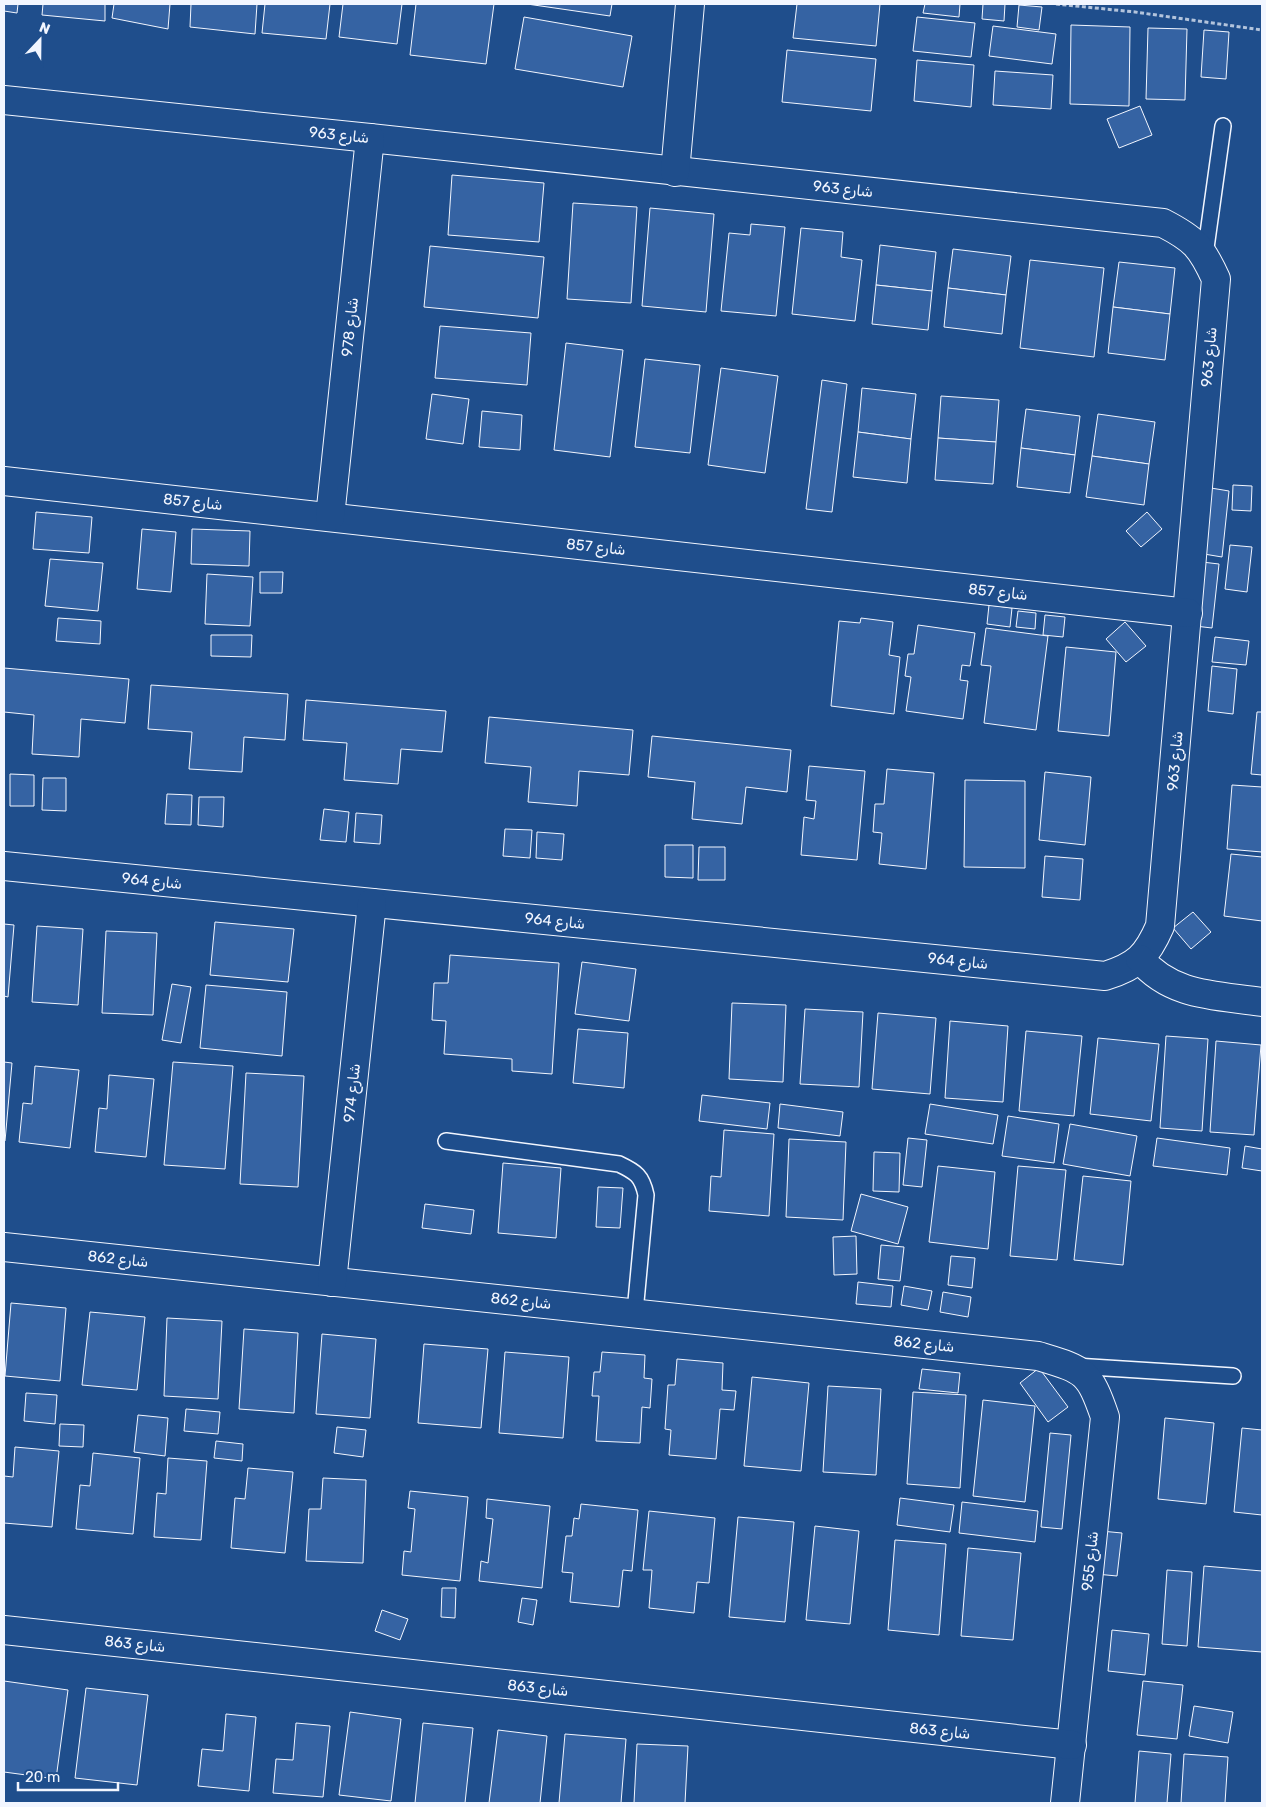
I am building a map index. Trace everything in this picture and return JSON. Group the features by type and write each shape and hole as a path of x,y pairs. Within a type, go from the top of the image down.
{"street":[{"path":"675,172 690,4"},
{"name":"شارع 963","path":"4,100 1162,223 1186,235 1205,254 1216,279 1160,926 1152,944 1140,959 1124,970 1105,976"},
{"name":"شارع 978","path":"330,517 370,138"},
{"name":"شارع 857","path":"4,481 1188,613"},
{"name":"شارع 964","path":"4,866 1105,976"},
{"name":"شارع 974","path":"332,1282 372,903"},
{"path":"1140,959 1151,972 1171,985 1190,991 1262,1002"},
{"name":"شارع 862","path":"4,1247 635,1312 1038,1356"},
{"name":"شارع 955","path":"1038,1356 1068,1365 1086,1375 1096,1390 1105,1416 1065,1803"},
{"name":"شارع 863","path":"4,1630 1072,1745"}],"lane":[{"path":"1205,254 1223,126"},
{"path":"446,1141 618,1164 634,1171 643,1182 646,1195 635,1312"},
{"path":"1068,1365 1233,1376"}],"path":[{"path":"1056,4 1135,12 1262,30"}],"building":[{"path":"4,4 18,4 17,13 4,11"},
{"path":"43,4 105,4 105,21 42,15"},
{"path":"114,4 170,4 168,29 112,18"},
{"path":"191,4 257,4 255,34 190,27"},
{"path":"265,4 330,4 326,39 262,33"},
{"path":"343,4 402,4 397,44 339,37"},
{"path":"416,4 494,4 486,64 410,55"},
{"path":"527,4 612,4 610,16"},
{"path":"797,4 880,4 876,46 793,38"},
{"path":"925,4 960,4 959,17 923,13"},
{"path":"983,4 1005,4 1004,21 982,19"},
{"path":"1019,5 1042,7 1039,30 1017,27"},
{"path":"524,17 632,36 623,87 515,69"},
{"path":"917,17 975,23 971,57 913,51"},
{"path":"1071,25 1130,27 1129,106 1070,104"},
{"path":"993,26 1056,34 1052,64 989,56"},
{"path":"1148,28 1187,29 1185,100 1146,99"},
{"path":"1204,30 1229,32 1226,79 1201,77"},
{"path":"787,50 876,59 871,111 782,102"},
{"path":"917,60 974,65 971,107 914,101"},
{"path":"995,71 1053,75 1051,109 993,105"},
{"path":"1140,106 1152,135 1119,148 1107,119"},
{"path":"452,175 544,183 539,242 448,235"},
{"path":"573,203 637,207 631,303 567,299"},
{"path":"650,208 714,214 706,312 642,306"},
{"path":"751,224 785,227 776,316 721,311 729,233 750,235"},
{"path":"801,228 843,232 841,257 862,260 855,321 792,314"},
{"path":"880,245 936,252 932,291 876,285"},
{"path":"430,246 544,257 538,318 424,307"},
{"path":"953,249 1011,256 1006,295 948,288"},
{"path":"1030,260 1104,268 1094,357 1020,348"},
{"path":"1119,262 1175,268 1170,314 1113,307"},
{"path":"876,285 932,291 928,330 872,324"},
{"path":"948,288 1006,295 1002,334 944,327"},
{"path":"1113,307 1170,314 1165,360 1108,353"},
{"path":"440,326 531,333 527,385 435,378"},
{"path":"566,343 623,350 610,457 554,450"},
{"path":"645,359 700,365 690,453 635,447"},
{"path":"721,368 778,376 765,473 708,465"},
{"path":"822,380 847,384 832,512 806,509"},
{"path":"862,388 916,394 911,439 858,432"},
{"path":"432,394 469,399 463,444 426,439"},
{"path":"941,396 999,400 996,442 938,438"},
{"path":"1026,409 1080,416 1075,455 1021,448"},
{"path":"482,411 522,415 520,450 479,447"},
{"path":"1098,414 1155,422 1149,464 1092,456"},
{"path":"858,432 911,439 907,483 853,477"},
{"path":"938,438 996,442 993,484 935,480"},
{"path":"1021,448 1075,455 1070,493 1017,487"},
{"path":"1092,456 1149,464 1144,505 1086,497"},
{"path":"1233,485 1252,486 1251,511 1232,510"},
{"path":"1211,488 1229,491 1222,557 1204,554"},
{"path":"36,512 92,517 89,553 33,549"},
{"path":"1147,512 1162,529 1141,547 1126,531"},
{"path":"142,529 176,532 171,592 137,589"},
{"path":"192,529 250,531 249,566 191,564"},
{"path":"1230,545 1252,547 1247,592 1225,589"},
{"path":"50,559 103,563 98,611 45,606"},
{"path":"1202,562 1219,564 1212,628 1195,626"},
{"path":"260,572 283,572 282,593 260,593"},
{"path":"207,574 253,577 250,626 205,624"},
{"path":"989,605 1012,608 1010,627 987,624"},
{"path":"1018,611 1036,613 1035,629 1016,627"},
{"path":"1045,615 1065,617 1063,637 1043,635"},
{"path":"58,618 101,621 100,644 56,641"},
{"path":"861,618 893,622 889,655 900,657 894,714 831,706 839,621 860,623"},
{"path":"1125,622 1146,646 1126,662 1106,639"},
{"path":"918,625 975,633 970,666 962,665 960,680 968,681 963,719 906,711 911,677 905,676 908,654 914,654"},
{"path":"986,628 1048,636 1036,730 984,723 991,666 981,665"},
{"path":"211,635 252,635 251,657 211,656"},
{"path":"1215,637 1249,641 1246,665 1212,662"},
{"path":"1066,647 1116,652 1109,736 1058,731"},
{"path":"1212,666 1237,669 1233,714 1208,711"},
{"path":"4,668 129,679 125,723 81,719 79,757 32,754 34,715 4,712"},
{"path":"151,685 288,694 285,740 244,737 242,772 189,769 192,732 148,729"},
{"path":"306,700 446,711 442,752 401,749 398,784 344,780 347,743 303,740"},
{"path":"1257,712 1262,712 1262,775 1251,774"},
{"path":"489,717 633,730 629,775 579,771 577,806 528,802 531,767 485,763"},
{"path":"652,736 791,750 787,792 746,787 742,824 692,819 695,782 648,777"},
{"path":"809,766 865,771 857,860 801,855 804,817 814,819 816,801 806,800"},
{"path":"887,769 934,773 926,869 879,864 882,833 873,832 875,804 884,804"},
{"path":"1045,772 1091,777 1085,845 1039,840"},
{"path":"10,774 34,775 34,806 10,806"},
{"path":"43,778 66,778 66,811 42,810"},
{"path":"965,780 1025,781 1025,868 964,867"},
{"path":"1232,785 1262,787 1262,852 1227,849"},
{"path":"167,794 192,795 191,825 165,824"},
{"path":"199,797 224,797 223,827 198,825"},
{"path":"324,809 349,812 346,842 320,840"},
{"path":"356,813 382,815 380,844 354,842"},
{"path":"505,829 532,830 530,858 503,856"},
{"path":"537,832 564,834 562,860 536,858"},
{"path":"665,845 693,845 693,878 665,877"},
{"path":"699,847 725,847 725,880 698,880"},
{"path":"1231,854 1262,857 1262,921 1224,916"},
{"path":"1045,856 1083,859 1080,900 1042,897"},
{"path":"1193,912 1211,932 1191,949 1173,928"},
{"path":"215,922 294,929 288,982 210,975"},
{"path":"4,924 14,925 8,997 4,996"},
{"path":"37,926 83,929 78,1005 32,1002"},
{"path":"106,931 157,933 153,1015 102,1013"},
{"path":"450,955 559,963 552,1074 512,1071 512,1059 444,1054 446,1021 432,1020 434,983 448,983"},
{"path":"582,962 636,969 629,1021 575,1014"},
{"path":"172,984 191,987 181,1043 162,1040"},
{"path":"206,985 287,992 282,1056 200,1048"},
{"path":"732,1003 786,1005 783,1082 729,1079"},
{"path":"805,1009 863,1012 859,1087 800,1084"},
{"path":"878,1013 936,1018 930,1094 872,1089"},
{"path":"950,1021 1008,1026 1003,1102 945,1098"},
{"path":"578,1029 628,1033 624,1088 573,1083"},
{"path":"1026,1031 1082,1036 1074,1116 1019,1111"},
{"path":"1166,1036 1208,1039 1202,1131 1160,1128"},
{"path":"1098,1038 1159,1044 1151,1121 1090,1114"},
{"path":"1216,1041 1261,1045 1254,1135 1210,1132"},
{"path":"4,1062 12,1063 5,1141 4,1141"},
{"path":"173,1062 233,1066 225,1169 164,1165"},
{"path":"35,1066 79,1070 70,1148 19,1142 23,1103 32,1104"},
{"path":"246,1073 304,1076 298,1187 240,1184"},
{"path":"109,1075 154,1079 146,1157 95,1152 99,1108 107,1109"},
{"path":"702,1095 770,1103 767,1129 699,1121"},
{"path":"780,1104 843,1112 840,1136 778,1128"},
{"path":"930,1104 998,1115 993,1144 925,1134"},
{"path":"1008,1116 1059,1124 1054,1163 1002,1156"},
{"path":"1070,1124 1137,1136 1130,1176 1063,1164"},
{"path":"724,1130 774,1134 769,1216 709,1211 711,1176 721,1177"},
{"path":"908,1138 927,1140 922,1187 903,1185"},
{"path":"1157,1138 1230,1148 1227,1175 1153,1166"},
{"path":"789,1139 846,1142 843,1220 786,1217"},
{"path":"1245,1146 1262,1149 1262,1171 1242,1168"},
{"path":"874,1152 900,1153 899,1192 873,1191"},
{"path":"503,1163 561,1168 556,1238 498,1233"},
{"path":"938,1166 995,1172 988,1249 929,1242"},
{"path":"1018,1166 1066,1170 1057,1260 1010,1256"},
{"path":"1083,1176 1131,1181 1123,1265 1074,1260"},
{"path":"598,1187 623,1188 620,1228 596,1227"},
{"path":"861,1194 908,1207 898,1244 851,1231"},
{"path":"425,1204 474,1210 471,1234 422,1228"},
{"path":"856,1236 857,1274 834,1275 833,1237"},
{"path":"881,1245 904,1247 900,1281 878,1279"},
{"path":"951,1256 975,1258 972,1288 948,1285"},
{"path":"858,1282 893,1286 891,1307 856,1304"},
{"path":"904,1286 932,1291 928,1310 901,1305"},
{"path":"943,1292 971,1297 968,1317 940,1312"},
{"path":"11,1303 66,1308 60,1381 5,1376"},
{"path":"90,1312 145,1317 137,1390 82,1385"},
{"path":"167,1318 222,1321 218,1399 164,1396"},
{"path":"244,1329 298,1333 294,1413 239,1409"},
{"path":"322,1334 376,1339 370,1418 316,1414"},
{"path":"424,1344 488,1349 481,1428 418,1423"},
{"path":"505,1352 569,1357 563,1438 499,1433"},
{"path":"602,1352 645,1355 644,1378 652,1379 650,1408 642,1407 640,1443 596,1441 599,1396 592,1396 594,1372 600,1372"},
{"path":"677,1359 723,1363 722,1390 736,1391 734,1410 720,1409 716,1459 669,1455 671,1430 665,1429 668,1385 675,1385"},
{"path":"1039,1368 1068,1407 1048,1422 1020,1383"},
{"path":"922,1369 960,1373 958,1393 919,1389"},
{"path":"752,1377 809,1383 801,1471 744,1466"},
{"path":"828,1386 881,1389 876,1475 823,1472"},
{"path":"913,1392 966,1395 960,1488 907,1484"},
{"path":"26,1393 57,1395 55,1424 24,1421"},
{"path":"983,1400 1035,1406 1025,1502 973,1496"},
{"path":"186,1409 220,1412 218,1434 184,1431"},
{"path":"138,1415 168,1418 165,1456 134,1452"},
{"path":"1165,1418 1214,1423 1206,1504 1158,1499"},
{"path":"60,1424 84,1425 83,1447 59,1446"},
{"path":"337,1427 366,1430 363,1457 334,1453"},
{"path":"1242,1428 1262,1430 1262,1515 1234,1512"},
{"path":"1050,1433 1071,1435 1062,1529 1041,1527"},
{"path":"216,1441 243,1444 242,1461 214,1458"},
{"path":"15,1447 59,1451 52,1527 4,1523 4,1476 13,1477"},
{"path":"93,1453 140,1458 133,1534 76,1529 80,1485 90,1486"},
{"path":"168,1458 207,1461 201,1540 154,1537 157,1493 166,1494"},
{"path":"248,1468 293,1472 285,1553 231,1548 235,1498 245,1499"},
{"path":"323,1478 366,1480 363,1563 306,1561 309,1509 321,1509"},
{"path":"410,1491 468,1497 460,1581 402,1575 404,1551 411,1552 415,1509 408,1508"},
{"path":"900,1498 954,1505 950,1532 897,1525"},
{"path":"487,1499 550,1506 542,1588 479,1581 481,1561 488,1563 493,1519 486,1518"},
{"path":"962,1502 1038,1511 1035,1542 959,1533"},
{"path":"581,1504 638,1510 632,1571 623,1570 619,1607 570,1602 573,1573 562,1572 566,1536 572,1536 574,1518 579,1519"},
{"path":"649,1511 715,1518 709,1583 697,1582 694,1613 649,1608 652,1570 643,1570"},
{"path":"738,1517 794,1522 785,1622 729,1617"},
{"path":"815,1526 859,1531 850,1624 806,1620"},
{"path":"1101,1531 1122,1533 1117,1576 1096,1574"},
{"path":"895,1540 946,1544 939,1635 888,1630"},
{"path":"968,1548 1021,1553 1013,1640 961,1636"},
{"path":"1204,1566 1262,1571 1262,1652 1198,1647"},
{"path":"1167,1570 1192,1572 1187,1646 1162,1644"},
{"path":"442,1588 456,1588 455,1618 441,1617"},
{"path":"522,1598 537,1600 533,1625 518,1622"},
{"path":"382,1610 408,1619 400,1640 375,1631"},
{"path":"1112,1630 1149,1634 1145,1675 1108,1671"},
{"path":"4,1681 68,1690 56,1779 4,1772"},
{"path":"1143,1681 1183,1685 1177,1739 1137,1735"},
{"path":"86,1688 148,1695 137,1785 75,1778"},
{"path":"1194,1706 1233,1712 1228,1743 1189,1736"},
{"path":"350,1712 401,1719 391,1801 339,1795"},
{"path":"226,1714 256,1717 249,1791 198,1786 202,1749 223,1751"},
{"path":"296,1723 330,1726 323,1797 273,1793 276,1759 293,1760"},
{"path":"423,1723 473,1728 465,1803 415,1803"},
{"path":"498,1730 547,1736 540,1803 489,1803"},
{"path":"565,1734 626,1739 621,1803 559,1803"},
{"path":"637,1744 688,1746 685,1803 634,1803"},
{"path":"1139,1751 1171,1754 1167,1803 1135,1803"},
{"path":"1184,1754 1228,1757 1225,1803 1181,1803"}]}
